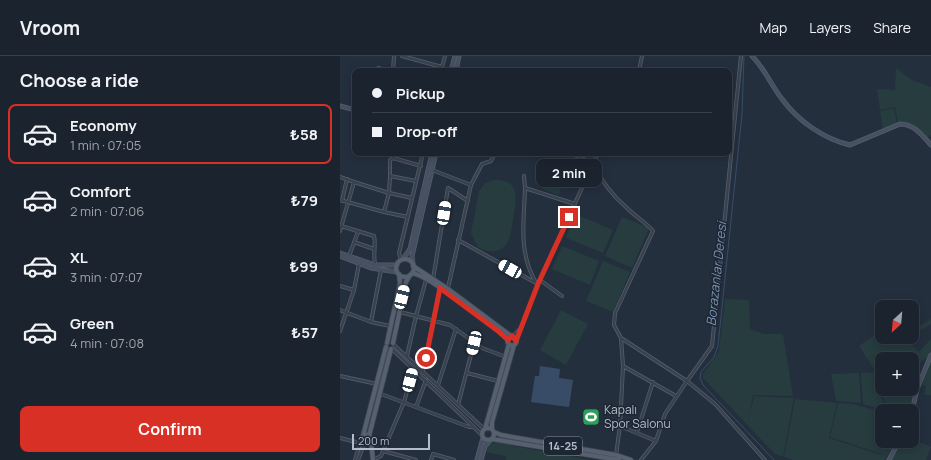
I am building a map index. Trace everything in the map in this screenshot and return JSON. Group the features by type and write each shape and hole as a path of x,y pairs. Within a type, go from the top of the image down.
{"main road":[{"path":"452,68 455,56"},
{"path":"457,68 459,56"},
{"path":"752,56 766,72 782,100 804,123 814,129 850,145 895,126 906,124 913,127 931,145"},
{"path":"340,106 352,109"},
{"path":"340,253 375,265 397,265 402,260 410,249 431,156"},
{"path":"372,460 363,436 377,384 390,346 406,282 411,274 413,265 412,256 435,156"},
{"path":"340,256 359,264 398,273 404,276 411,274 426,278 512,343"},
{"path":"402,260 409,260 413,265 512,336"},
{"path":"365,442 370,436 381,394 390,346 391,326 400,283 397,265"},
{"path":"481,460 485,446 491,440 493,431 492,422 512,343 512,336"},
{"path":"477,460 484,429 506,357 512,343 512,336"},
{"path":"914,404 917,389 931,355"},
{"name":"14-25","path":"484,429 501,435 618,459"},
{"path":"363,436 370,436"},
{"name":"14-25","path":"482,436 491,440 631,460"},
{"path":"889,460 895,448"}],"street":[{"path":"392,68 394,56"},
{"path":"402,56 442,67 445,56"},
{"path":"640,68 642,56"},
{"path":"732,146 741,56"},
{"path":"402,260 399,253 423,156"},
{"path":"448,289 468,201 470,185 482,164 491,160 493,156"},
{"path":"577,156 592,163 616,197 653,231 615,313 614,325 621,338 623,366 618,459"},
{"path":"512,343 520,328 537,284 596,156"},
{"path":"641,460 656,441 665,414 676,396 712,346 731,156"},
{"path":"384,212 389,193 390,160 393,158 421,166"},
{"path":"432,170 470,185"},
{"path":"390,176 416,181"},
{"path":"524,176 523,250 531,273 537,284"},
{"path":"340,177 389,193 412,198"},
{"path":"347,179 341,200 408,217"},
{"path":"340,231 354,182"},
{"path":"434,279 448,188 468,201"},
{"path":"525,188 575,204"},
{"path":"341,226 374,236 375,265"},
{"path":"348,256 358,232"},
{"path":"458,240 537,284"},
{"path":"354,242 374,249"},
{"path":"340,330 354,290 359,264"},
{"path":"370,322 382,270"},
{"path":"407,357 426,278"},
{"path":"540,280 562,296"},
{"path":"340,286 354,290"},
{"path":"423,371 440,288"},
{"path":"340,310 370,322 391,326"},
{"path":"399,312 434,320 456,329 482,348 506,357"},
{"path":"512,336 520,328"},
{"path":"438,385 456,329"},
{"path":"621,338 686,381 715,404 765,460"},
{"path":"458,405 474,343"},
{"path":"390,346 407,357 423,371 484,429"},
{"path":"390,346 474,426 482,436"},
{"path":"623,366 676,396"},
{"path":"372,460 381,456 404,402 413,369"},
{"path":"467,373 499,381"},
{"path":"340,376 377,384"},
{"path":"416,407 426,380"},
{"path":"637,432 652,382"},
{"path":"381,394 469,427 474,426"},
{"path":"620,426 656,441"},
{"path":"340,438 365,442"},
{"path":"355,460 365,442"},
{"path":"358,460 365,442"},
{"path":"383,451 416,460"},
{"path":"431,460 433,454 454,460"},
{"path":"400,460 401,456"}],"green space":[{"path":"896,68 912,80 931,87 931,135 927,138 911,125 898,123 895,107 880,110 877,89 895,90"},
{"path":"894,108 897,124 883,129 880,111"},
{"path":"548,168 569,175 565,189 561,188 559,195 542,189"},
{"path":"494,180 503,180 509,183 513,187 516,199 508,241 502,248 489,251 481,249 477,246 471,233 479,191 485,183"},
{"path":"575,214 613,230 603,253 566,238"},
{"path":"622,217 649,228 632,268 605,256"},
{"path":"562,246 599,261 590,285 552,269"},
{"path":"603,261 630,272 613,312 586,301"},
{"path":"725,299 749,300 750,329 764,334 783,334 793,396 753,395 748,422 754,396 794,398 783,457 775,454 703,378 703,374 719,351"},
{"path":"561,310 588,324 566,365 540,350"},
{"path":"931,319 931,324 919,332 919,327"},
{"path":"875,335 875,344 887,344 888,346 891,344 911,344 919,352 875,352 875,371 859,346"},
{"path":"931,339 931,355 919,365 919,352"},
{"path":"931,360 931,395 924,395 926,386 922,385"},
{"path":"874,372 875,396 880,396 883,404 875,404 875,407 863,404 861,373"},
{"path":"859,373 861,403 836,401 831,374"},
{"path":"882,396 913,396 910,404 886,404"},
{"path":"795,399 837,403 829,438 881,455 882,454 830,437 838,403 853,404 875,410 875,448 892,448 885,460 793,460 784,457"},
{"path":"497,442 591,460 506,460 506,456 486,452 488,446"},
{"path":"919,442 931,447 926,460 891,460 898,448 919,448"}],"water":[{"path":"540,366 560,369 559,378 573,380 569,407 531,402 535,376 539,376"}],"waterway":[{"name":"Borazanlar Deresi","path":"744,56 742,114 718,346 714,357 701,372 700,378 703,385 774,460"}],"place":[{"name":"Kapalı Spor Salonu","path":"591,417"}],"route":[{"path":"426,358 440,288 508,340 510,336 514,336 516,341 538,284 569,217"}]}
